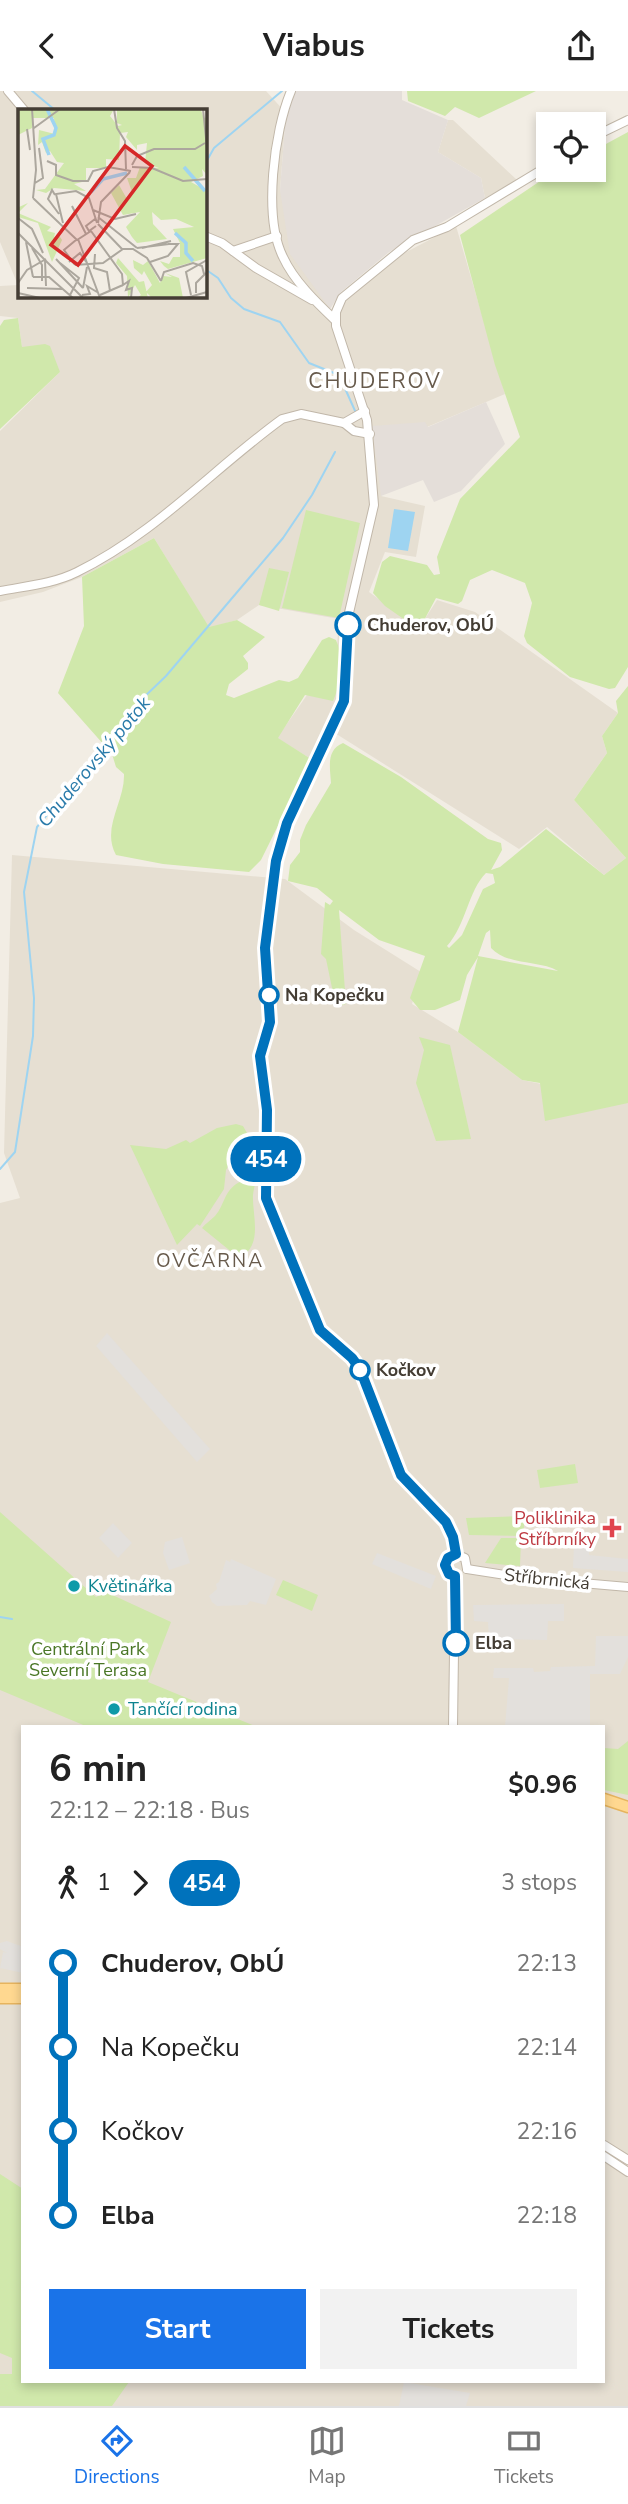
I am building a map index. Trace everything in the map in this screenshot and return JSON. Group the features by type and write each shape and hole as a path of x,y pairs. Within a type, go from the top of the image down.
{"main road":[{"path":"605,1799 628,1807"},
{"path":"0,1989 21,1989"},
{"path":"0,1998 21,1998"}],"street":[{"path":"8,91 23,109"},
{"path":"290,91 282,112 277,139 274,208 277,236 283,257 315,302 335,320"},
{"path":"606,131 628,120"},
{"path":"370,434 354,421 335,320 342,298 412,240 447,227 536,173"},
{"path":"206,236 222,243 295,293 315,302"},
{"path":"233,251 277,236"},
{"path":"0,591 56,580 122,546 180,504 282,419 301,414 354,421 370,434 374,505 348,617 344,701 287,823 272,892 265,948 270,1022 260,1056 267,1110 266,1198 320,1330 352,1358 360,1369 401,1475 446,1522 453,1537 456,1554"},
{"path":"456,1554 465,1558 467,1569 455,1576 449,1574 445,1565 448,1558 456,1554"},
{"name":"Stříbrnická","path":"467,1569 524,1578 628,1587"},
{"path":"453,1725 455,1576"},
{"path":"605,2146 628,2160"},
{"path":"605,2157 628,2172"}],"shaded area":[{"path":"0,91 266,91 286,113 280,190 330,309 338,311 344,301 391,260 456,226 505,394 427,427 381,496 425,506 416,557 385,552 369,592 419,628 437,600 475,612 618,713 602,736 607,753 574,800 626,858 604,875 547,827 519,849 338,735 326,731 311,759 277,738 307,695 333,700 339,619 259,605 237,620 209,628 154,538 82,577 43,592 0,602 0,431 60,372 22,347 18,318 0,316 0,286 18,285 0,242"},
{"path":"296,91 402,91 402,100 448,120 438,152 481,178 485,198 389,252 341,292 330,309 290,254 280,190 286,113"},
{"path":"448,120 453,120 517,180 485,198 481,178 438,152"},
{"path":"486,402 505,444 461,491 434,502 423,480 381,496 372,426 425,422 428,427"},
{"path":"12,855 285,879 354,930 421,972 412,1004 458,1032 522,1080 628,1102 628,2406 0,2406 0,1203 20,1198 4,1153"},
{"path":"107,1333 210,1449 197,1462 96,1346"},
{"path":"113,1523 132,1543 118,1558 99,1538"},
{"path":"182,1537 190,1563 169,1570 163,1553 165,1542"},
{"path":"574,1546 589,1547 589,1555 628,1559 628,1572 573,1568"},
{"path":"377,1553 436,1576 431,1589 372,1564"},
{"path":"231,1559 276,1579 266,1605 250,1601 247,1605 217,1606 212,1602 209,1596 217,1589 216,1584 226,1560 230,1562"},
{"path":"564,1604 564,1621 548,1621 547,1640 489,1639 488,1622 474,1621 473,1605"},
{"path":"596,1636 628,1636 628,1657 620,1674 590,1674 590,1725 505,1725 509,1678 493,1678 494,1668 533,1668 534,1672 550,1671 551,1667 595,1666"},
{"path":"7,1941 21,1946 21,1973 0,1968 3,1952 7,1953 0,1949 0,1943"},
{"path":"404,2383 470,2393 466,2406 399,2406"}],"green space":[{"path":"407,91 536,91 479,118 455,107 445,116 408,101"},
{"path":"628,132 628,667 615,688 609,689 570,677 527,643 524,636 532,603 525,583 492,570 470,580 462,601 458,604 436,598 421,626 415,627 385,606 373,593 382,562 390,556 427,565 434,575 440,574 437,557 460,499 520,437 495,365 460,235 539,182 606,182 606,144"},
{"path":"18,318 22,347 45,344 50,346 60,372 0,429 0,326 4,320"},
{"path":"306,510 360,523 339,618 282,608"},
{"path":"154,538 209,627 237,620 265,637 243,656 248,663 248,669 229,684 226,695 234,698 279,680 289,682 298,678 322,640 329,637 336,640 340,654 338,687 333,701 305,695 278,738 311,759 261,860 249,872 163,864 116,855 111,835 124,774 116,767 112,754 58,693 84,626 82,577"},
{"path":"269,568 289,572 279,611 259,605"},
{"path":"628,686 628,1103 545,1121 540,1083 522,1080 458,1032 478,957 467,975 460,1000 435,1010 420,1010 410,998 425,956 379,940 339,910 346,1004 336,1007 326,959 321,954 325,902 330,905 333,901 317,888 288,881 290,865 300,852 300,840 306,825 331,783 331,755 343,743 401,777 488,839 501,843 502,850 491,870 500,867 546,829 604,875 626,858 574,800 607,753 602,736 618,713 616,701","holes":["486,873 493,874 495,883 483,889 462,935 449,948 447,946 459,928 475,889","490,930 491,948 498,954 558,971 478,956 486,933"]},
{"path":"419,1037 450,1045 471,1139 436,1141 416,1083 424,1050"},
{"path":"236,1124 243,1126 247,1133 226,1170 224,1189 200,1226 197,1224 177,1245 130,1145 166,1149 186,1140 190,1143 217,1128"},
{"path":"255,1162 257,1177 253,1195 254,1238 247,1253 239,1258 202,1228 215,1216 228,1192 242,1181 244,1172"},
{"path":"575,1464 578,1483 540,1488 537,1470"},
{"name":"Centrální Park Severní Terasa","path":"0,1512 96,1597 106,1592 171,1622 148,1682 252,1725 83,1725 0,1690"},
{"path":"524,1516 524,1536 469,1535 466,1518"},
{"path":"501,1538 521,1538 520,1566 485,1563"},
{"path":"283,1580 318,1595 312,1611 276,1595"},
{"path":"628,1741 628,1795 605,1790 605,1748 618,1749"},
{"path":"0,2174 21,2188 21,2383 128,2383 112,2406 0,2406 0,2374 12,2374 12,2358 0,2353"}],"water":[{"path":"394,509 415,512 408,551 388,548"}],"waterway":[{"name":"Chuderovský potok","path":"32,91 54,109"},
{"path":"206,162 214,148 282,91"},
{"name":"Chuderovský potok","path":"206,270 218,278 231,298 244,309 280,322 309,363 339,375 356,413"},
{"name":"Chuderovský potok","path":"0,1169 15,1152 33,1036 34,998 24,892 37,827 141,700 166,676 283,538 312,495 335,452"},
{"path":"0,1617 12,1619"}],"bus line":[{"name":"454","path":"348,625 349,649 344,701 335,727 287,823 276,861 265,948 270,1022 260,1056 267,1110 266,1198 320,1330 330,1342 352,1358 360,1369 402,1478 450,1529 456,1554 448,1558 445,1565 446,1571 455,1576 456,1643"}],"place":[{"name":"Chuderov, ObÚ","path":"348,625"},
{"name":"Na Kopečku","path":"269,995"},
{"name":"Kočkov","path":"360,1370"},
{"name":"Poliklinika Stříbrníky","path":"612,1528"},
{"name":"Květinářka","path":"74,1586"},
{"name":"Elba","path":"456,1643"},
{"name":"Tančící rodina","path":"114,1709"}],"district":[{"name":"CHUDEROV","path":"375,381"},
{"name":"OVČÁRNA","path":"210,1261"}]}
